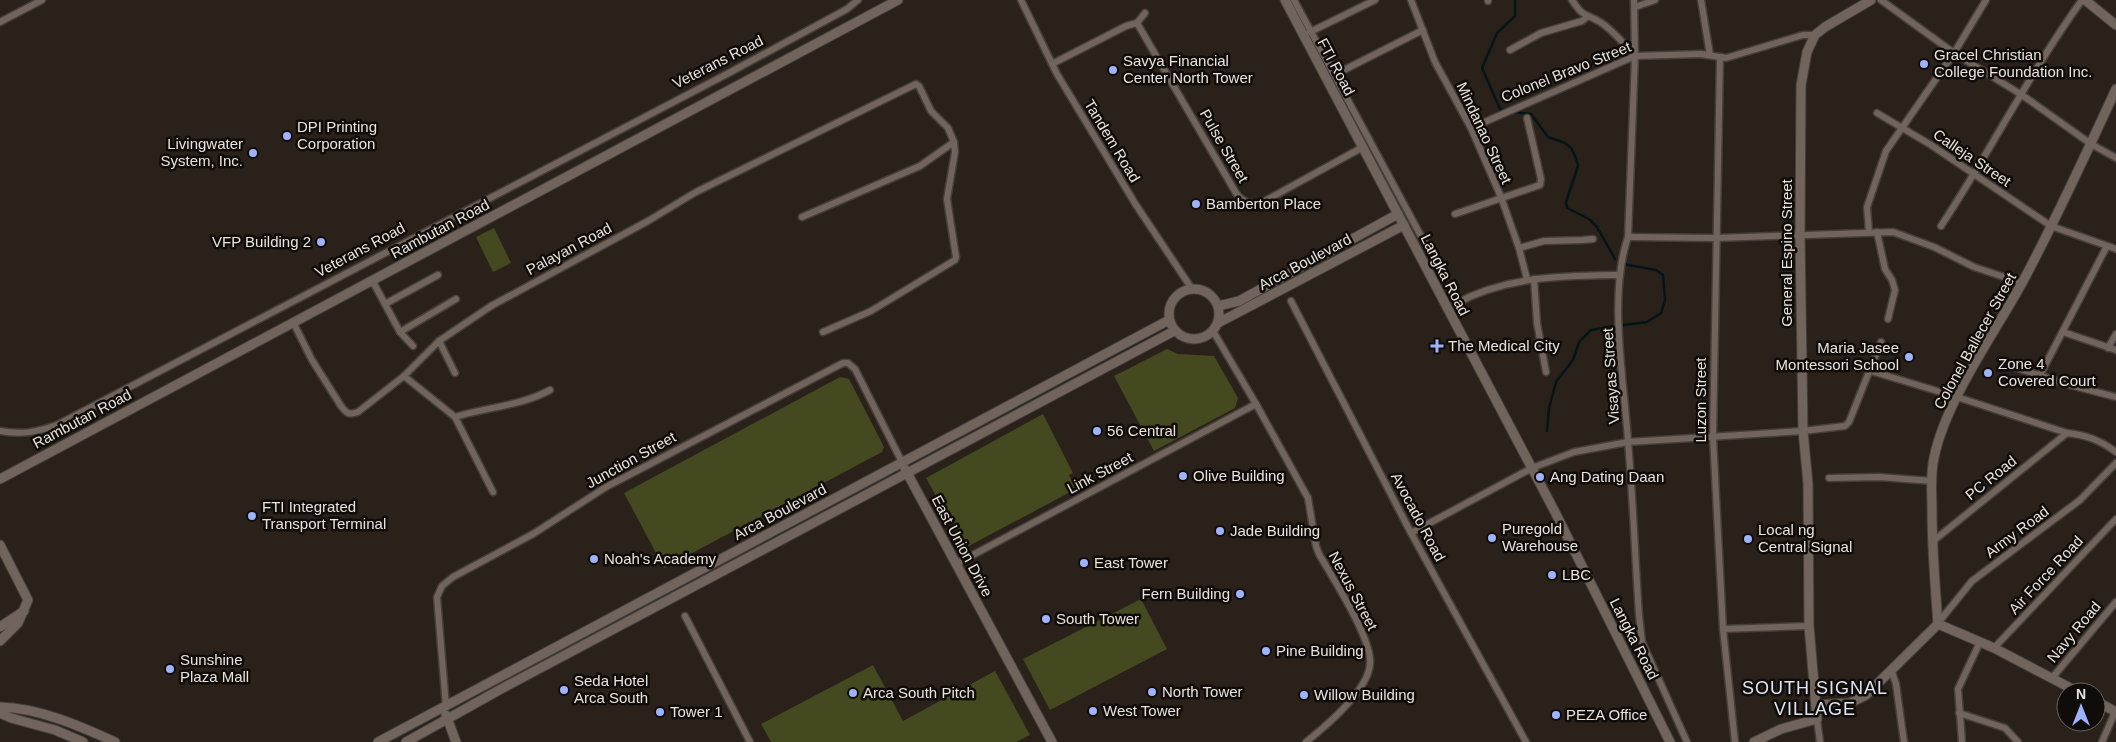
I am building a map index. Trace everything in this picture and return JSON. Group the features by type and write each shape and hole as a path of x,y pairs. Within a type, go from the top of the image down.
{"street":[{"path":"0,22 34,2 42,0"},
{"name":"Veterans Road","path":"0,431 26,433 40,431 57,425 744,65 848,9 858,0"},
{"name":"Tandem Road","path":"1021,0 1052,64 1136,205 1192,289"},
{"name":"FTI Road","path":"1285,0 1363,147"},
{"path":"1294,0 1379,165 1429,251"},
{"path":"1310,32 1360,3 1375,0"},
{"name":"Mindanao Street","path":"1411,0 1435,62 1471,128 1501,197 1530,279 1546,372"},
{"path":"1572,0 1582,15 1600,22 1635,56"},
{"path":"1635,3 1655,0"},
{"path":"1701,0 1710,55"},
{"name":"Colonel Bravo Street","path":"1471,128 1635,56 1710,55 1726,58 1803,35 1815,35 1871,0"},
{"path":"1881,0 1954,53 2022,96 2090,144 2116,158"},
{"path":"1869,232 1867,208 1876,176 1886,151 1954,53 1986,0"},
{"path":"1941,226 2022,96 2053,40 2083,0 2116,25"},
{"name":"Rambutan Road","path":"0,479 894,1"},
{"name":"Visayas Street","path":"1635,3 1635,56 1628,237 1621,256 1618,275 1619,330 1642,642 1687,742"},
{"path":"1052,64 1126,26 1137,23 1144,13"},
{"path":"1510,50 1541,34 1582,21 1587,17"},
{"name":"Pulse Street","path":"1137,23 1236,193 1246,203 1262,202 1363,147"},
{"path":"1340,72 1423,30"},
{"name":"General Espino Street","path":"1815,35 1807,52 1801,85 1800,235 1803,431 1808,484 1809,626 1820,742"},
{"name":"Luzon Street","path":"1720,57 1713,437 1723,629 1735,742"},
{"name":"Palayan Road","path":"293,322 320,373 346,413 351,415 358,412 404,376 439,341 492,306 648,221 696,192 916,84 919,86 931,111 948,128 954,142"},
{"name":"Colonel Ballecer Street","path":"1938,624 1932,542 1932,482 1934,457 1938,443 1958,397 2051,226 2116,89"},
{"name":"Calleja Street","path":"1877,113 1975,174 2051,226 2116,249"},
{"path":"1455,214 1540,185 1541,182 1527,118"},
{"path":"802,217 920,166 954,142 955,152 947,199 956,254 955,260 871,311 823,332"},
{"name":"Langka Road","path":"1363,147 1379,165 1398,214 1532,468 1670,742"},
{"name":"Arca Boulevard","path":"1218,306 1239,301 1398,214"},
{"name":"Arca Boulevard","path":"1218,323 1404,225"},
{"path":"1877,232 1885,269 1892,280 1895,290 1888,318"},
{"path":"1628,237 1716,238 1893,232 1934,247 1974,267 2022,282"},
{"path":"1518,248 1544,241 1593,239"},
{"path":"2040,375 2107,246"},
{"path":"385,304 438,275"},
{"path":"1455,304 1491,290 1530,279 1618,275"},
{"path":"372,280 400,332 413,346"},
{"path":"1192,289 1211,295 1218,306 1218,323 1213,331 1203,338 1192,340 1180,335 1174,331 1169,320 1168,313 1172,300 1182,292 1192,289"},
{"path":"400,332 456,299"},
{"name":"Avocado Road","path":"1292,301 1411,533 1526,742"},
{"name":"Arca Boulevard","path":"378,742 1169,320"},
{"name":"Arca Boulevard","path":"406,742 501,689 1174,331"},
{"name":"Nexus Street","path":"1213,331 1308,498 1316,546 1368,648 1371,664 1365,681 1321,731 1306,742"},
{"path":"2063,332 2116,350"},
{"path":"2108,348 2116,334"},
{"path":"439,341 455,373"},
{"path":"1411,533 1532,468 1574,452 1628,442 1803,431 1848,424 1882,342"},
{"name":"East Union Drive","path":"848,363 855,369 907,473 1052,742"},
{"name":"Junction Street","path":"446,707 437,597 442,586 447,581 532,534 606,487 836,364 848,363"},
{"path":"2008,365 2066,384 2116,397"},
{"path":"1871,372 1958,397 2067,434 2085,435 2102,442 2116,452"},
{"path":"404,376 455,417 493,492"},
{"path":"455,417 478,410 534,399 550,390"},
{"name":"Link Street","path":"956,564 1256,404"},
{"name":"PC Road","path":"1932,542 2067,434"},
{"name":"Army Road","path":"1938,624 1972,581 2080,500 2116,463"},
{"path":"1829,478 1879,477 1932,482"},
{"name":"Air Force Road","path":"1994,648 2116,519"},
{"path":"0,545 26,592 28,600 18,623 0,641"},
{"name":"Navy Road","path":"2052,678 2116,602"},
{"path":"0,627 24,610"},
{"path":"685,616 750,742"},
{"path":"1816,705 1850,703 1866,695 1892,672 1938,624 1994,648 2059,682"},
{"path":"1723,629 1809,626"},
{"path":"1962,742 1958,689 1980,642"},
{"path":"1892,672 1897,692 1904,742"},
{"path":"2,707 11,718"},
{"path":"2,707 54,718 115,742"},
{"path":"446,707 447,720 456,742"},
{"path":"2102,742 2116,712"},
{"path":"1959,713 2004,728 2018,742"},
{"path":"0,720 11,718 55,730 83,742"},
{"path":"1754,742 1781,729 1817,719"}],"green space":[{"path":"494,228 511,263 493,272 476,237"},
{"path":"1167,349 1178,354 1214,356 1238,398 1235,408 1154,451 1114,376"},
{"path":"840,377 849,379 884,447 882,452 664,568 624,493"},
{"path":"1043,414 1073,473 1069,475 1076,489 965,548 926,478"},
{"path":"1141,599 1167,649 1050,710 1023,659"},
{"path":"873,665 903,721 995,671 1030,735 1016,742 771,742 761,724"}],"waterway":[{"path":"1505,111 1500,109 1482,68 1497,33 1515,16 1515,0"},
{"path":"1513,112 1531,114 1548,137 1565,143 1571,148 1578,166 1566,202 1567,208 1589,219 1597,227 1615,259"},
{"path":"1623,264 1656,270 1663,275 1665,300 1661,313 1647,322 1623,325"},
{"path":"1547,431 1549,408 1556,382 1573,360 1579,342 1591,330 1616,326"}],"place":[{"name":"Gracel Christian College Foundation Inc.","path":"1924,64"},
{"name":"Savya Financial Center North Tower","path":"1113,70"},
{"name":"DPI Printing Corporation","path":"287,136"},
{"name":"Livingwater System, Inc.","path":"253,153"},
{"name":"Bamberton Place","path":"1196,204"},
{"name":"VFP Building 2","path":"321,242"},
{"name":"The Medical City","path":"1437,346"},
{"name":"Maria Jasee Montessori School","path":"1909,357"},
{"name":"Zone 4 Covered Court","path":"1988,373"},
{"name":"56 Central","path":"1097,431"},
{"name":"Olive Building","path":"1183,476"},
{"name":"Ang Dating Daan","path":"1540,477"},
{"name":"FTI Integrated Transport Terminal","path":"252,516"},
{"name":"Jade Building","path":"1220,531"},
{"name":"Puregold Warehouse","path":"1492,538"},
{"name":"Local ng Central Signal","path":"1748,539"},
{"name":"Noah's Academy","path":"594,559"},
{"name":"East Tower","path":"1084,563"},
{"name":"LBC","path":"1552,575"},
{"name":"Fern Building","path":"1240,594"},
{"name":"South Tower","path":"1046,619"},
{"name":"Pine Building","path":"1266,651"},
{"name":"Sunshine Plaza Mall","path":"170,669"},
{"name":"Seda Hotel Arca South","path":"564,690"},
{"name":"North Tower","path":"1152,692"},
{"name":"Arca South Pitch","path":"853,693"},
{"name":"Willow Building","path":"1304,695"},
{"name":"West Tower","path":"1093,711"},
{"name":"Tower 1","path":"660,712"},
{"name":"PEZA Office","path":"1556,715"}],"district":[{"name":"SOUTH SIGNAL VILLAGE","path":"1815,698"}]}
